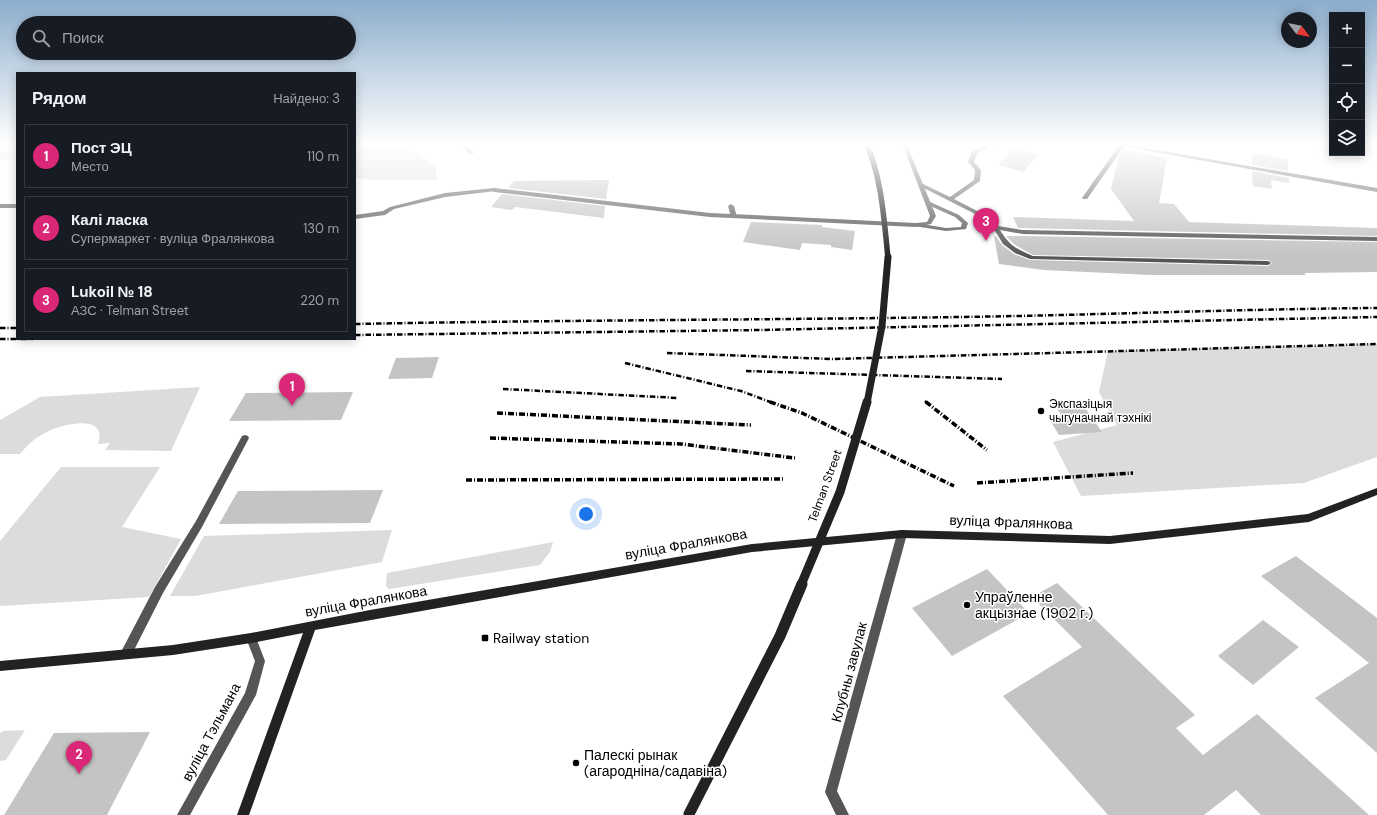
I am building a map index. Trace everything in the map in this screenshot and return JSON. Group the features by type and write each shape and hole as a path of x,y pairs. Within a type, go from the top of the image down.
{"main road":[{"name":"Telman Street","path":"688,815 780,636 840,492 868,399 882,326 888,261 882,205 877,181"},
{"name":"вуліца Фралянкова","path":"0,666 173,650 251,638 752,548 902,534 1110,540 1309,518 1377,491"},
{"path":"244,815 312,626"}],"street":[{"path":"916,225 929,223 933,216 919,181"},
{"path":"950,200 977,181"},
{"path":"1085,198 1097,181"},
{"path":"1326,181 1377,190"},
{"path":"921,185 981,215 996,228 1005,243 1017,252 1032,258 1268,263"},
{"path":"356,218 385,213 392,208 445,195 494,190 734,217 916,225 956,230 964,228 966,223 957,216 928,203"},
{"path":"0,206 16,206"},
{"path":"731,206 734,217"},
{"path":"996,228 1023,232 1377,240"},
{"path":"126,654 159,590 199,524 245,438"},
{"name":"Клубны завулак","path":"843,815 831,792 902,534"},
{"name":"вуліца Тэльмана","path":"183,815 250,695 260,661 251,638"}],"shaded area":[{"path":"1377,344 1377,457 1304,483 1081,496 1053,442 1117,425 1099,392 1108,351"},
{"path":"200,387 171,451 105,450 110,443 98,444 100,434 97,428 91,424 82,423 63,426 39,436 20,454 0,454 0,420 40,397"},
{"path":"61,467 160,467 122,527 181,539 149,597 0,606 0,541"},
{"path":"392,530 382,562 195,596 170,596 204,536"},
{"path":"553,542 550,552 540,565 389,589 386,586 387,573"},
{"path":"25,730 6,760 0,761 0,733 3,731"}],"building":[{"path":"514,181 609,181 606,199 508,188"},
{"path":"1113,181 1163,181 1159,203 1174,204 1189,222 1377,228 1377,236 1018,228 1013,217 1134,221 1111,189"},
{"path":"1253,181 1271,181 1272,189 1253,186"},
{"path":"1277,181 1289,181 1289,183"},
{"path":"502,194 605,206 604,218 515,207 512,210 491,207"},
{"path":"751,222 822,225 822,227 855,231 852,250 831,247 831,245 802,243 800,250 743,242"},
{"path":"994,236 996,236 1002,245 1014,254 1030,260 1268,266 1272,263 1268,260 1033,255 1015,245 1006,236 1377,242 1377,272 1304,273 1306,275 1150,275 1044,270 999,264"},
{"path":"439,357 432,378 388,379 396,358"},
{"path":"353,392 341,420 229,421 246,393"},
{"path":"1083,405 1102,432 1059,435 1048,417 1062,416 1056,407"},
{"path":"383,490 370,523 219,524 238,491"},
{"path":"1296,556 1377,618 1377,753 1315,698 1369,663 1261,576"},
{"path":"987,569 1029,613 952,656 912,608"},
{"path":"1057,583 1195,715 1176,728 1203,755 1257,714 1369,815 1261,815 1236,790 1204,815 1108,815 1003,696 1082,647 1032,597"},
{"path":"1263,620 1299,647 1253,685 1218,656"},
{"path":"150,732 107,815 4,815 54,733"}],"railway":[{"path":"356,324 961,317 1377,308"},
{"path":"356,335 760,330 1377,317"},
{"path":"0,328 16,328"},
{"path":"0,339 16,339"},
{"path":"667,353 832,359 1377,344"},
{"path":"625,363 741,391 773,403"},
{"path":"746,371 1002,379"},
{"path":"503,389 678,398"},
{"path":"770,402 802,413 954,486"},
{"path":"926,402 987,450"},
{"path":"497,413 751,425"},
{"path":"490,438 681,444 795,458"},
{"path":"977,483 1133,473"},
{"path":"466,480 785,479"}],"place":[{"name":"Lukoil № 18","path":"986,241"},
{"name":"Пост ЭЦ","path":"292,406"},
{"name":"Экспазіцыя чыгуначнай тэхнікі","path":"1041,411"},
{"name":"Упраўленне акцызнае (1902 г.)","path":"967,605"},
{"name":"Railway station","path":"485,638"},
{"name":"Палескі рынак (агародніна/садавіна)","path":"576,763"},
{"name":"Калі ласка","path":"79,774"}]}
